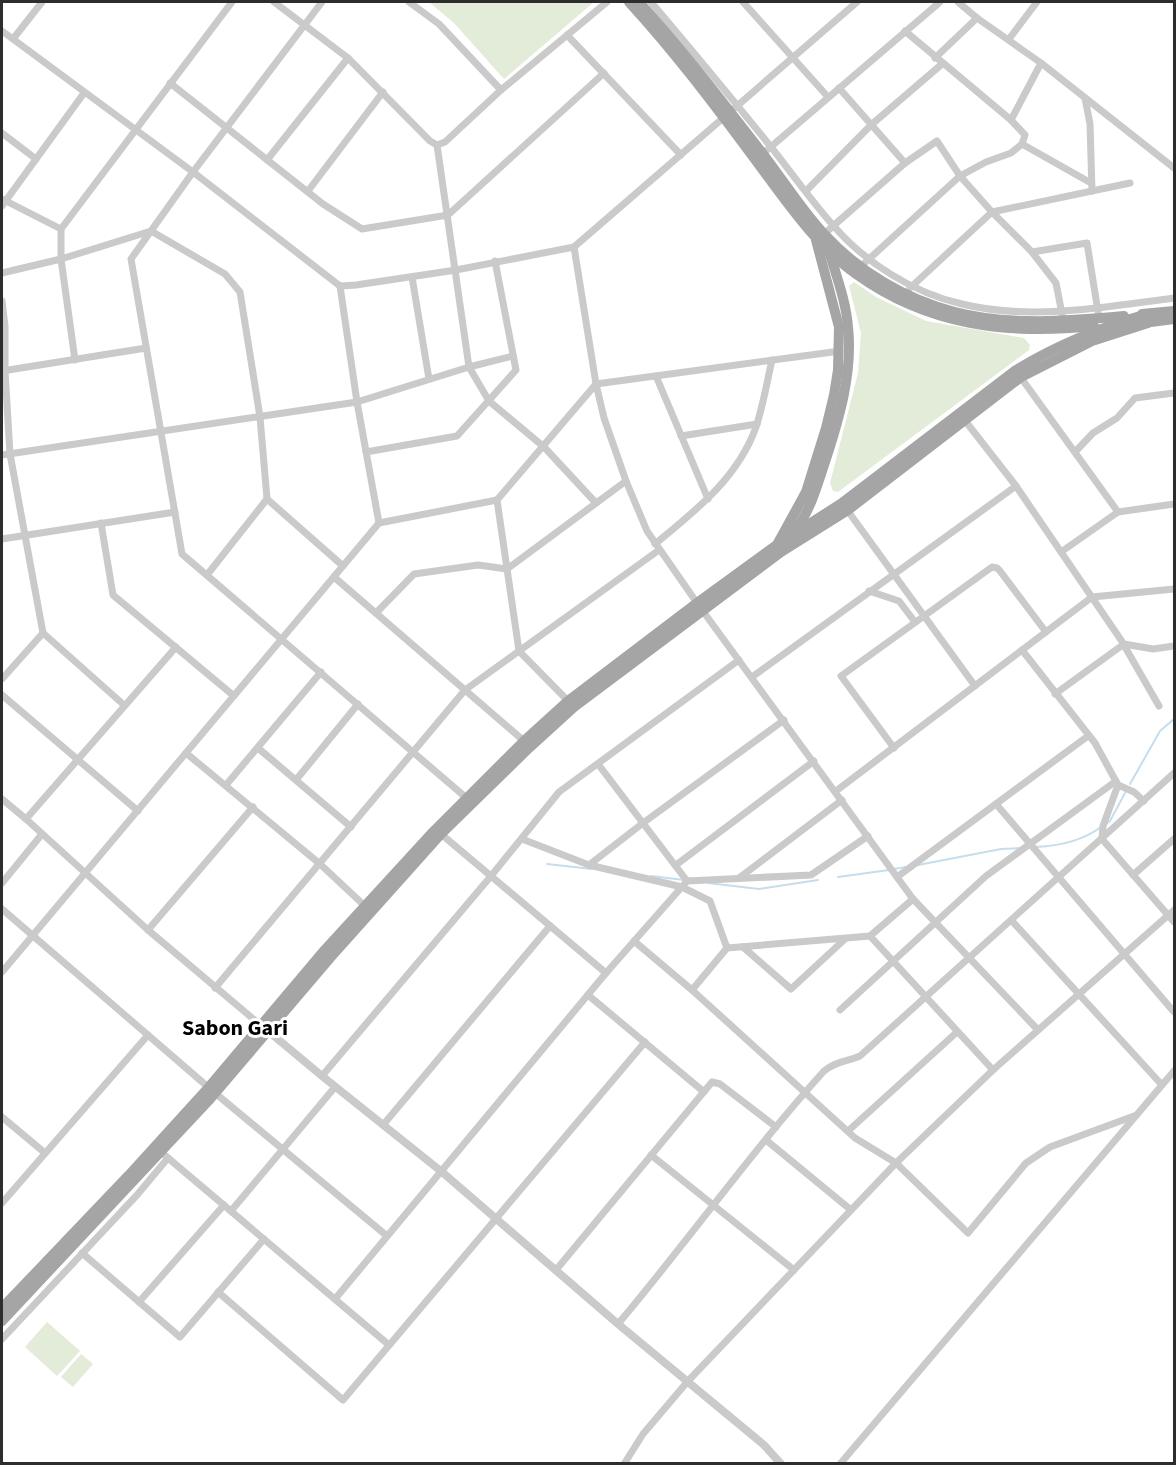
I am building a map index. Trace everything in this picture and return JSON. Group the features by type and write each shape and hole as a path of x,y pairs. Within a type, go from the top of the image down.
{"main road":[{"path":"629,2 730,112"},
{"path":"639,2 674,41 763,153 829,250 848,326 844,350 843,397 835,431 792,535"},
{"path":"819,235 857,270"},
{"path":"819,235 844,350"},
{"path":"829,250 857,270 907,294 956,312 987,318 1024,321 1062,315 1098,313 1174,319"},
{"path":"907,294 918,308 954,320 996,328 1025,330 1110,325 1174,311"},
{"path":"1018,374 1148,318"},
{"path":"2,1321 212,1090 368,909 524,741 780,548 845,507 1036,358 1091,331 1110,325"},
{"path":"807,500 831,510"},
{"path":"700,607 770,562 807,500"},
{"path":"780,548 792,535 831,510 845,507"},
{"path":"421,851 441,834 469,800 571,704"},
{"path":"2,1308 132,1178 165,1155 212,1090"}],"street":[{"path":"13,39 42,2"},
{"path":"75,360 61,259 61,229 232,2"},
{"path":"274,2 348,58 430,141 437,145"},
{"path":"322,2 193,172 131,259 182,554 469,800"},
{"path":"409,2 439,24 501,90"},
{"path":"437,145 445,142 501,90 607,2"},
{"path":"651,2 730,112"},
{"path":"743,2 828,97"},
{"path":"2,31 193,172 339,286 456,270 574,247 857,2"},
{"path":"940,2 763,153 806,191 833,226 907,294 992,212 1092,187 1130,183"},
{"path":"958,2 1041,63 1174,168"},
{"path":"1009,39 1036,2"},
{"path":"935,58 977,18"},
{"path":"857,270 960,176 986,162 1011,153 1022,144 1025,135 1011,120 905,32"},
{"path":"567,35 681,155"},
{"path":"267,160 348,58"},
{"path":"806,191 871,124 942,63"},
{"path":"1011,120 1041,63"},
{"path":"170,83 267,160 362,229 448,215 604,73"},
{"path":"839,88 905,163"},
{"path":"308,191 383,92"},
{"path":"61,229 3,202 84,93"},
{"path":"1085,98 1090,124 1092,187"},
{"path":"2,133 36,159"},
{"path":"819,235 833,226 905,163 937,141 960,176 1032,252 1056,283 1062,315"},
{"path":"1022,144 1092,187"},
{"path":"437,145 469,367 489,401 544,447 597,503"},
{"path":"2,273 61,259 151,231 225,274 240,292 260,417 267,499 207,575"},
{"path":"1032,252 1087,243 1098,313 1174,298"},
{"path":"574,247 596,384 604,418 626,481 647,531 913,899 1038,1030"},
{"path":"366,452 457,436 516,370 495,261"},
{"path":"412,277 429,380"},
{"path":"339,286 379,523"},
{"path":"2,301 5,326 3,371 10,454 42,633 124,705"},
{"path":"3,371 146,348"},
{"path":"2,972 379,523 497,501 596,384 844,350"},
{"path":"2,455 357,402 469,367 513,356"},
{"path":"215,988 465,690 657,547 735,470 757,424 772,360"},
{"path":"1018,374 1118,512"},
{"path":"656,376 708,499"},
{"path":"1075,452 1093,433 1117,418 1135,398 1174,393"},
{"path":"963,417 1016,486 1124,644 1159,706"},
{"path":"681,436 757,424"},
{"path":"376,613 414,574 478,565 507,569 626,481"},
{"path":"752,677 1016,486"},
{"path":"267,499 343,566"},
{"path":"497,501 519,651 571,704"},
{"path":"1061,552 1118,512 1174,504"},
{"path":"845,507 975,686"},
{"path":"2,540 175,512"},
{"path":"101,523 113,595 234,696"},
{"path":"894,748 842,676 992,567 997,568 1046,632"},
{"path":"334,577 524,741"},
{"path":"836,791 1092,597 1174,589"},
{"path":"869,591 899,601 915,622"},
{"path":"899,601 909,594"},
{"path":"2,679 42,633"},
{"path":"1055,694 1124,644 1154,650 1174,646"},
{"path":"26,819 176,647"},
{"path":"1022,650 1095,743 1117,783 1134,792 1144,801"},
{"path":"322,1076 492,876 559,792 740,660"},
{"path":"226,785 321,672"},
{"path":"2,695 138,811"},
{"path":"296,780 358,704"},
{"path":"590,865 643,822 784,720"},
{"path":"897,877 1088,736"},
{"path":"258,748 351,827"},
{"path":"186,753 320,864 368,909"},
{"path":"676,865 814,761"},
{"path":"598,764 676,865 685,884 710,901 727,948"},
{"path":"618,1324 804,1092 833,1063 849,1061 860,1056 1174,773"},
{"path":"1117,783 1103,826 1102,839 1174,922"},
{"path":"840,1010 986,876 1117,783"},
{"path":"2,799 215,988 442,1172 618,1324 764,1444 782,1464"},
{"path":"740,878 842,800"},
{"path":"996,804 1174,1012"},
{"path":"148,930 253,807"},
{"path":"2,883 42,834"},
{"path":"441,834 606,973"},
{"path":"522,838 590,865 685,884 740,878 811,875 868,836"},
{"path":"1133,875 1174,839"},
{"path":"335,1299 606,973 685,884"},
{"path":"692,990 727,948 870,936 913,899"},
{"path":"2,909 212,1090 387,1236"},
{"path":"624,1464 643,1434 688,1381 896,1163 993,1070 1174,910"},
{"path":"1012,921 1162,1085"},
{"path":"383,1125 549,926"},
{"path":"870,936 993,1070"},
{"path":"743,947 791,989 845,939"},
{"path":"634,941 692,990 855,1138 896,1163 968,1233 1026,1163 1050,1147 1134,1116"},
{"path":"588,995 704,1092"},
{"path":"848,1131 957,1032"},
{"path":"2,1203 148,1035"},
{"path":"218,1292 343,1401 645,1042"},
{"path":"840,1464 1174,1071"},
{"path":"556,1270 712,1082 720,1084 776,1127"},
{"path":"231,1210 335,1087"},
{"path":"2,1117 45,1153"},
{"path":"766,1140 851,1210"},
{"path":"2,1339 82,1252 165,1155 389,1345"},
{"path":"651,1155 794,1270"},
{"path":"139,1302 224,1205"},
{"path":"82,1252 180,1337 264,1239"}],"green space":[{"path":"429,2 594,2 504,79 454,23"},
{"path":"854,282 876,297 926,321 1024,338 1030,345 1029,350 838,492 833,491 830,483 858,373 861,333 849,286"},
{"path":"47,1322 80,1351 57,1376 25,1347"},
{"path":"81,1354 93,1364 73,1387 61,1377"}],"waterway":[{"path":"1130,784 1160,731 1174,719"},
{"path":"1106,824 1110,821 1125,793"},
{"path":"1036,847 1070,842 1101,827"},
{"path":"918,865 1001,849 1021,848"},
{"path":"547,864 592,869"},
{"path":"894,869 906,867"},
{"path":"838,877 889,870"},
{"path":"651,876 684,880"},
{"path":"708,883 759,889 818,880"}],"district":[{"name":"Sabon Gari","path":"235,1027"}]}
